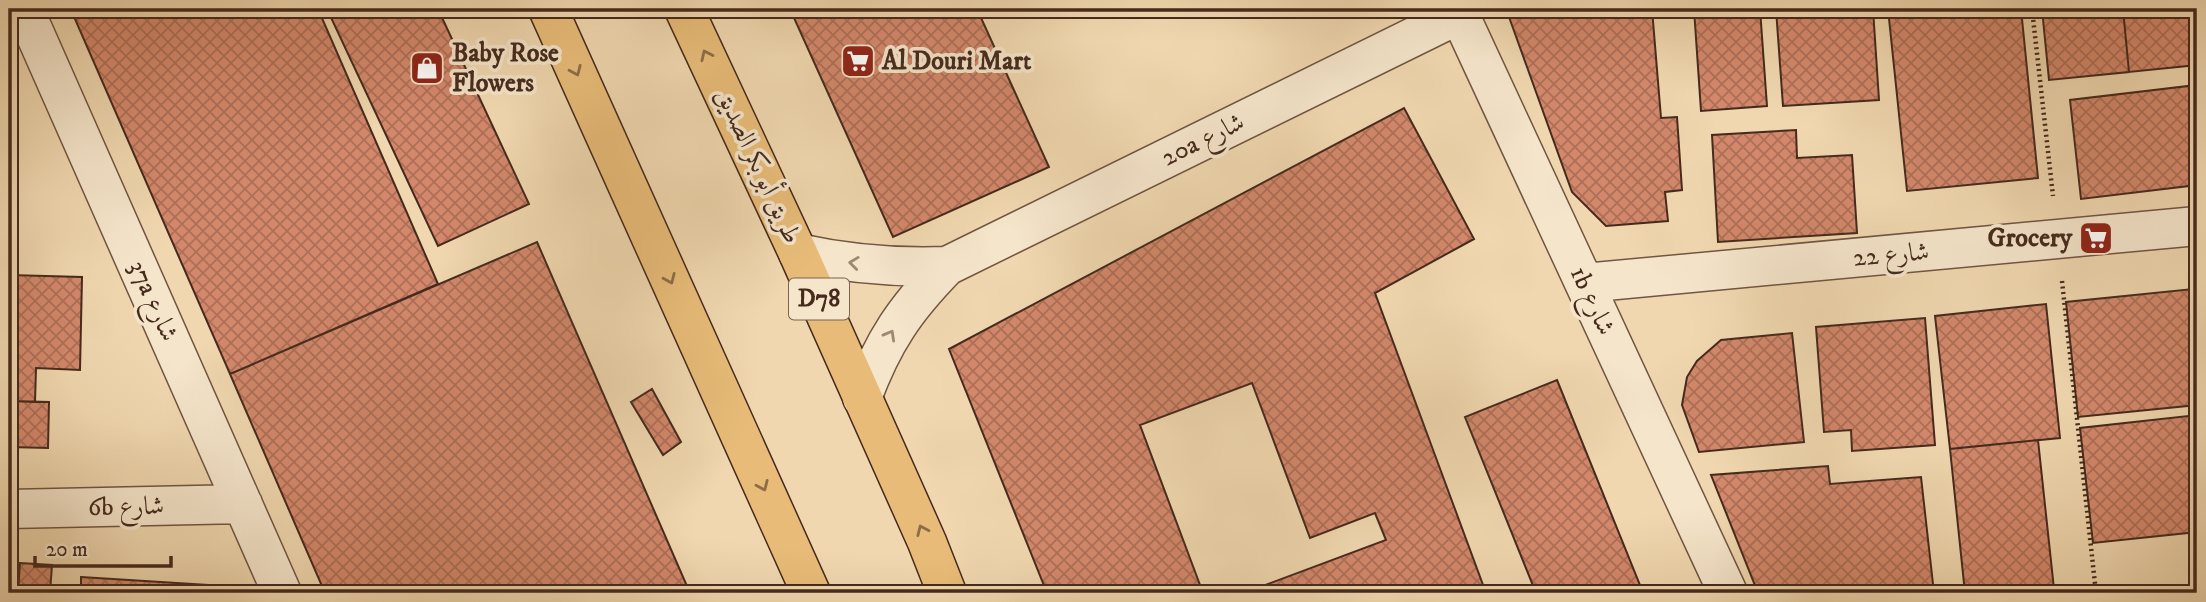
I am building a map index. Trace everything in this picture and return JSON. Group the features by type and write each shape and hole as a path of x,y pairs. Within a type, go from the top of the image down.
{"main road":[{"path":"548,9 811,593"},
{"name":"طريق أبو بكر الصديق","path":"684,9 798,253 927,542 947,593"}],"street":[{"name":"37a شارع","path":"24,9 282,593"},
{"name":"20a شارع","path":"862,398 876,361 895,326 919,294 947,266 1458,11"},
{"name":"1b شارع","path":"1458,11 1728,593"},
{"name":"شارع 22","path":"1584,283 2197,226"},
{"name":"20a شارع","path":"798,253 872,266 947,266"},
{"name":"6b شارع","path":"9,509 243,504"}],"path":[{"path":"2032,9 2096,593"}],"building":[{"path":"100,9 318,9 438,284 230,374 75,19"},
{"path":"327,9 438,9 529,204 438,246"},
{"path":"790,9 977,9 1049,167 893,237"},
{"path":"1652,9 1661,118 1677,117 1682,190 1665,192 1668,221 1606,226 1572,192 1509,17"},
{"path":"1694,9 1760,9 1767,106 1701,111"},
{"path":"1776,9 1873,9 1879,100 1783,106"},
{"path":"1888,9 2021,9 2038,178 1907,191"},
{"path":"2042,9 2123,9 2129,72 2049,80"},
{"path":"2123,9 2197,9 2197,65 2129,72"},
{"path":"2197,85 2197,185 2081,199 2070,100"},
{"path":"1404,108 1474,239 1375,293 1486,593 1244,593 1386,540 1375,513 1310,538 1252,383 1140,425 1203,593 1047,593 949,349"},
{"path":"1796,130 1797,158 1852,155 1857,233 1718,242 1712,135"},
{"path":"537,242 690,593 325,593 230,374"},
{"path":"9,275 82,277 80,370 36,368 35,402 9,401"},
{"path":"2193,289 2197,333 2197,405 2078,417 2066,302"},
{"path":"2046,304 2060,438 1950,449 1935,316"},
{"path":"1925,318 1935,445 1852,451 1851,430 1824,432 1816,327"},
{"path":"1792,333 1804,442 1699,452 1682,405 1687,377 1697,361 1721,340"},
{"path":"1557,380 1642,590 1632,593 1536,593 1465,417"},
{"path":"652,389 681,442 663,455 631,402"},
{"path":"9,401 49,402 48,448 9,447"},
{"path":"2197,415 2197,532 2093,543 2080,428"},
{"path":"2038,440 2054,589 1965,593 1950,449"},
{"path":"1828,466 1830,484 1921,477 1934,593 1758,593 1711,475"},
{"path":"20,563 52,565 50,593 18,593"},
{"path":"81,577 224,586 227,593 81,593"}],"place":[{"name":"Al Douri Mart","path":"858,61"},
{"name":"Baby Rose Flowers","path":"427,68"},
{"name":"Grocery","path":"2096,238"}]}
